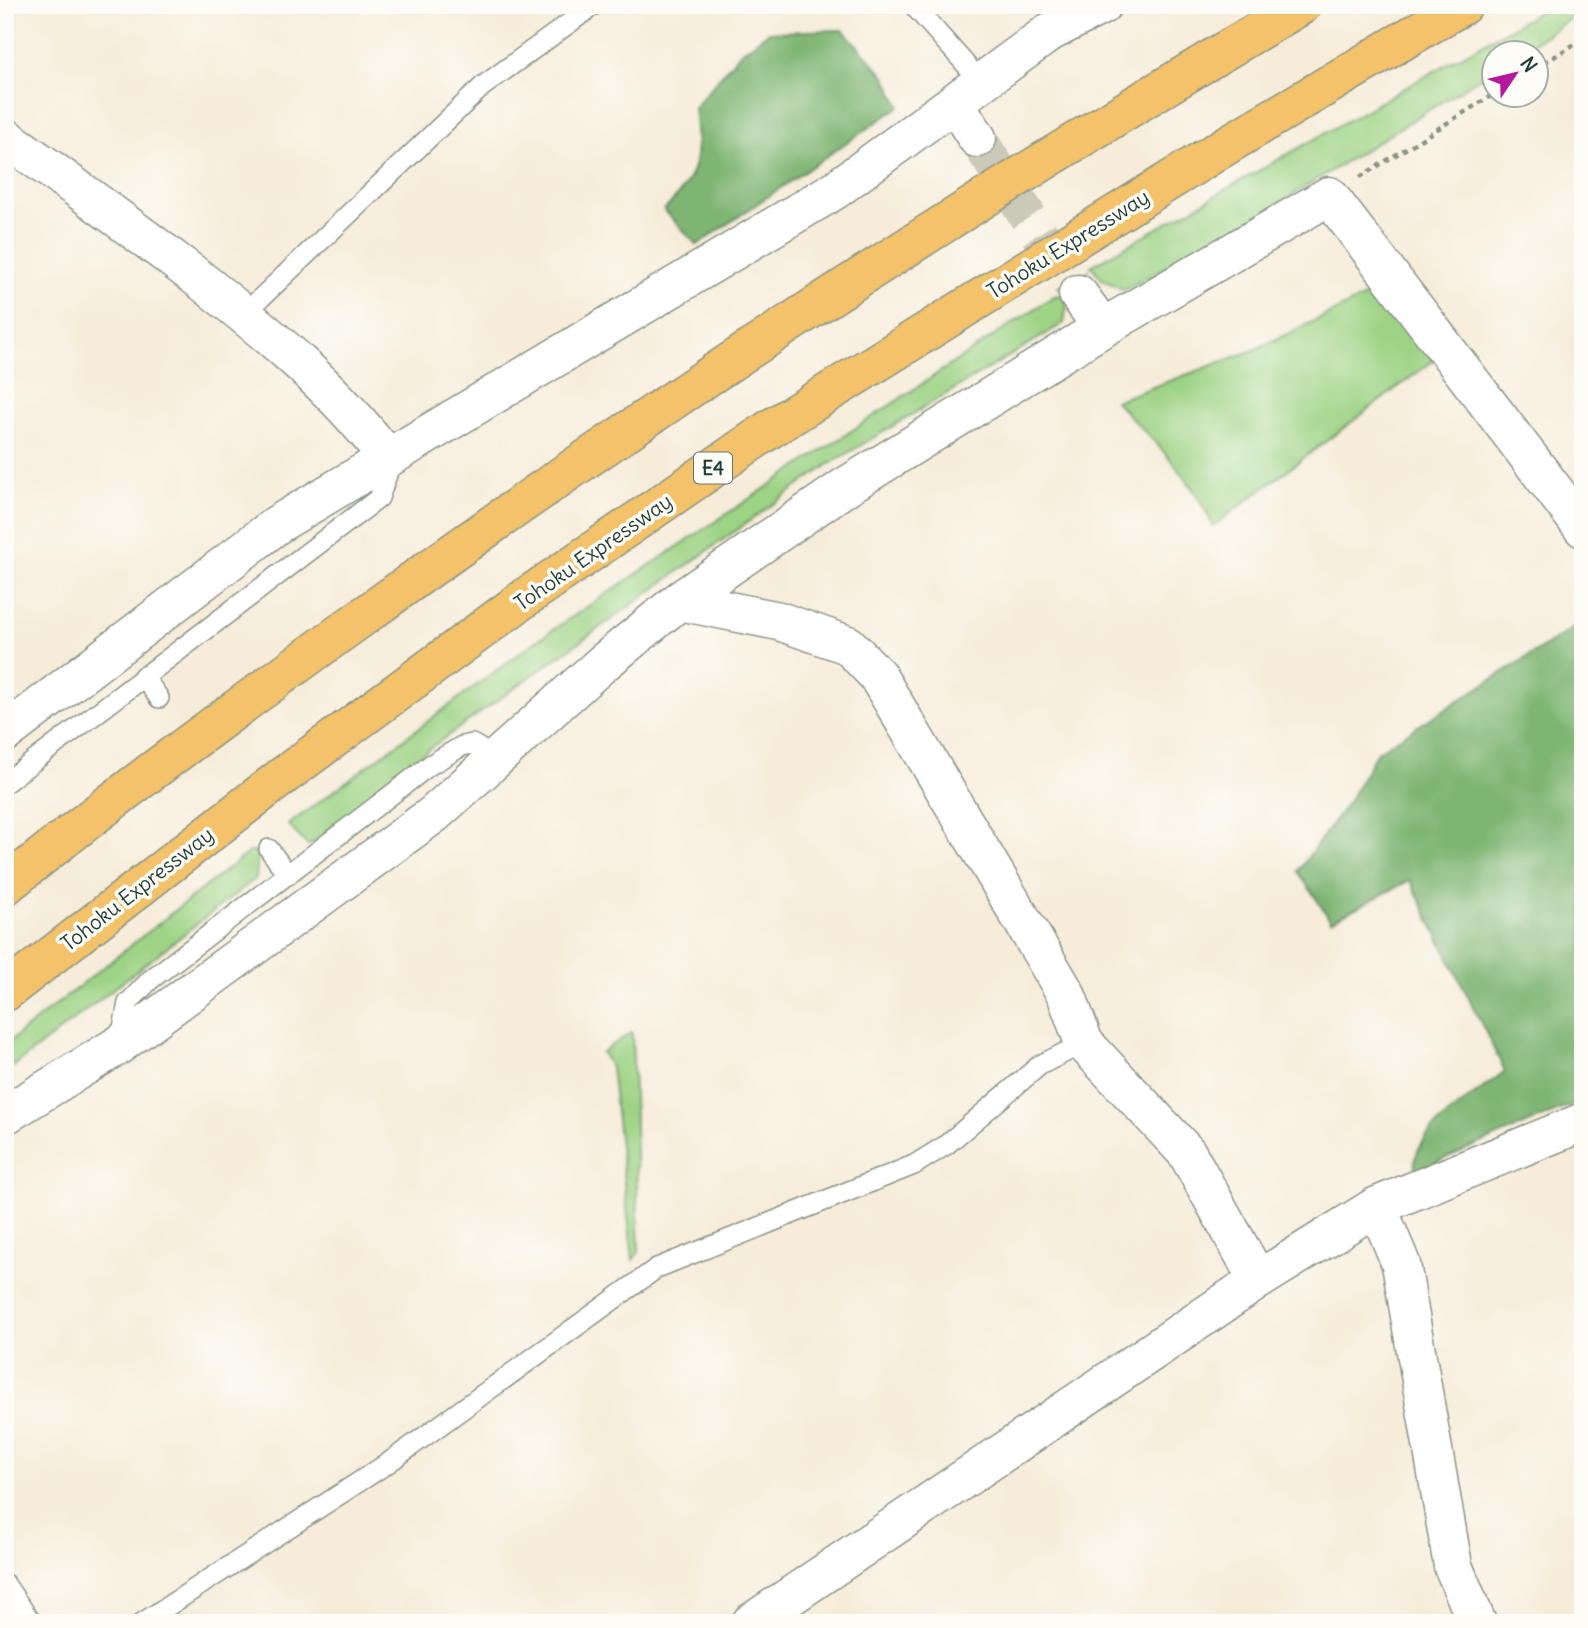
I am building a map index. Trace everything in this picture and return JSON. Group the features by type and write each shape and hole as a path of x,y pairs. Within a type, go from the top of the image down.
{"highway":[{"path":"5,886 238,707 468,540 726,363 1118,114 1302,5"},
{"name":"Tohoku Expressway","path":"5,992 283,776 528,596 771,429 1227,145 1463,5"}],"street":[{"path":"5,733 278,524 386,456 469,412 835,190 1050,32 1102,5"},
{"path":"966,96 976,138"},
{"path":"5,137 105,207 257,323 363,426 386,456"},
{"path":"5,1115 119,1045 434,814 603,663 679,601 845,487 1103,328 1329,196 1583,528"},
{"path":"1077,294 1103,328"},
{"path":"679,601 779,621 848,645 877,675 1066,995 1084,1043 1187,1153 1258,1280"},
{"path":"751,1623 1258,1280 1377,1206 1583,1122"},
{"path":"1377,1206 1401,1264 1453,1566 1477,1623"}],"lane":[{"path":"244,314 483,86 594,5"},
{"path":"913,5 968,67 966,96"},
{"path":"5,783 379,498 387,475 386,456"},
{"path":"143,676 159,698"},
{"path":"119,1045 128,1003 150,980 430,765 462,746 472,744 497,759"},
{"path":"269,849 288,875"},
{"path":"142,1623 387,1463 657,1268 914,1166 946,1145 1040,1065 1084,1043"},
{"path":"5,1584 32,1623"}],"path":[{"path":"1550,59 1583,39"},
{"path":"1329,196 1480,102"}],"green space":[{"path":"1551,5 1582,5 1574,16 1541,38 1493,38"},
{"path":"843,30 885,76 900,106 697,245 664,210 685,186 695,164 697,139 694,108 740,53 769,32"},
{"path":"1480,45 1480,78 1260,215 1125,290 1103,280 1091,266"},
{"path":"1379,290 1434,360 1213,526 1183,475 1115,401 1254,350"},
{"path":"1063,295 1067,304 1064,323 828,465 422,754 342,824 308,846 288,825 536,641 1054,296"},
{"path":"1583,622 1583,1100 1415,1171 1416,1156 1434,1128 1505,1071 1410,880 1331,921 1298,871 1352,796 1377,752"},
{"path":"249,852 258,852 256,878 5,1073 5,1045"},
{"path":"632,1032 639,1252 633,1260 611,1068 602,1052"}],"tunnel":[{"path":"977,138 1078,294"}]}
